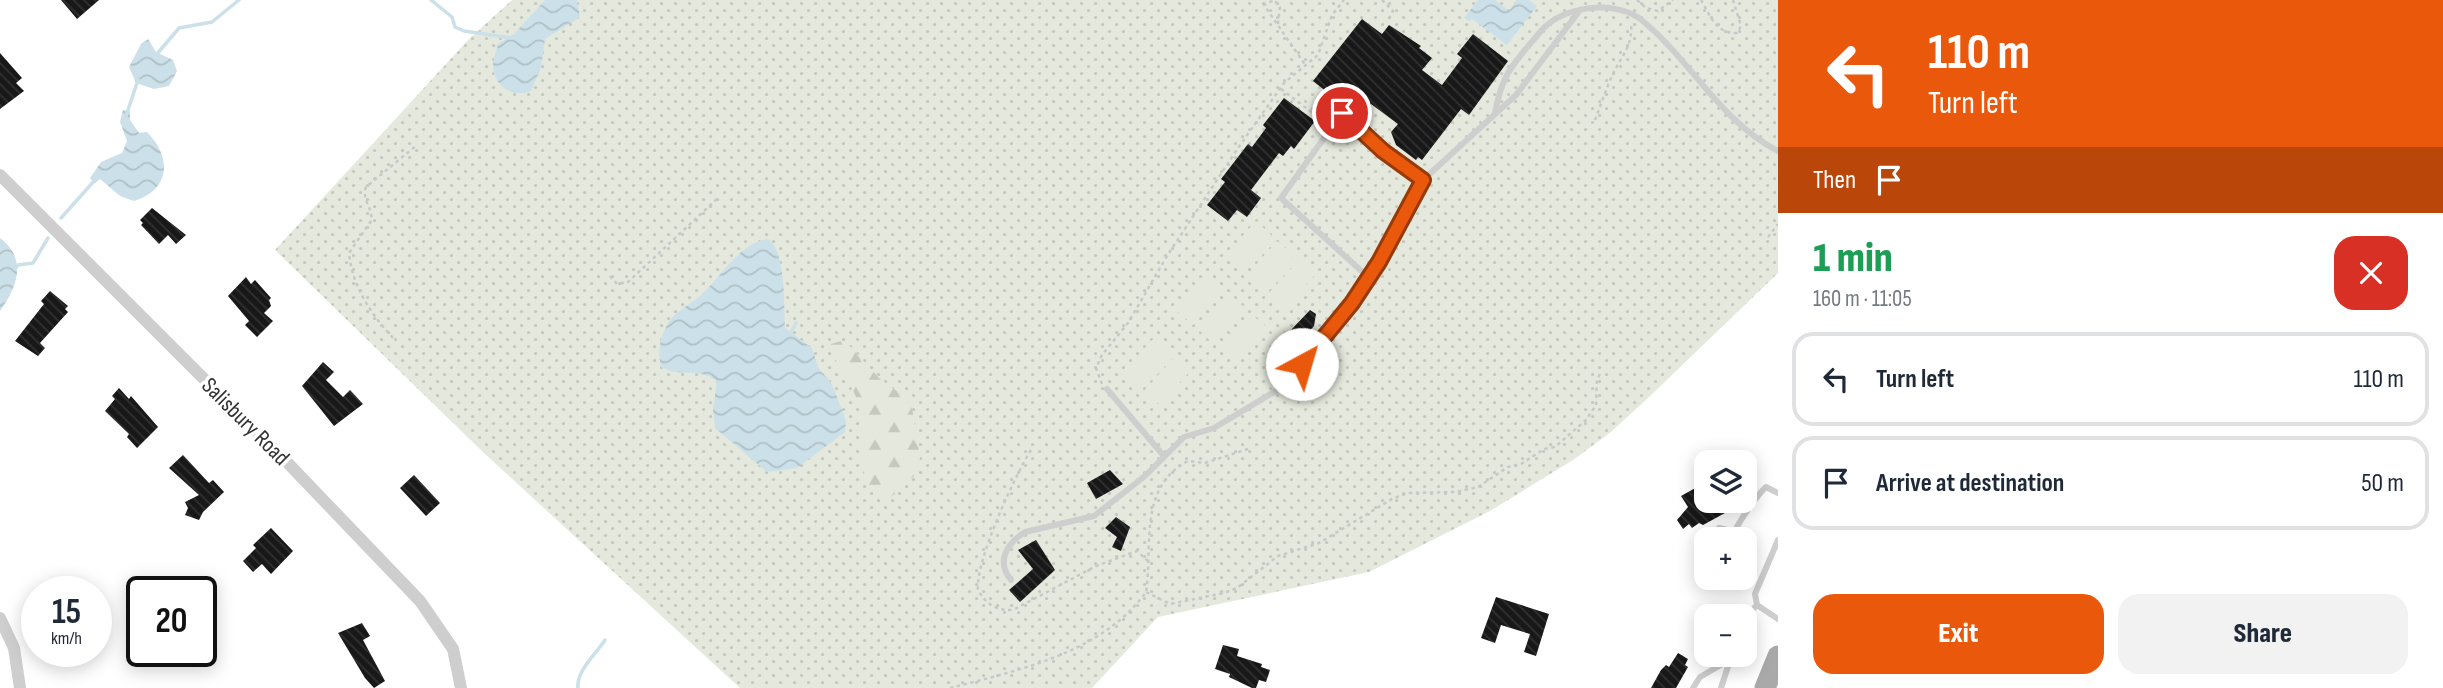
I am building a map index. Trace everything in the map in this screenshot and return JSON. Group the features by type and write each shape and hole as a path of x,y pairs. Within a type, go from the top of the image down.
{"main road":[{"path":"1765,688 1778,656"}],"street":[{"name":"Salisbury Road","path":"0,175 282,457 420,601 453,649 461,688"},
{"path":"0,618 14,648 20,688"}],"lane":[{"path":"1495,113 1500,85 1505,75 1549,22 1561,14 1612,7 1629,13 1659,38 1746,129 1778,151"},
{"path":"1011,580 1003,570 1002,560 1015,538 1025,533 1094,516 1145,476 1163,454 1184,437 1214,428 1286,385 1352,303 1423,180 1516,95 1580,10"},
{"path":"1368,277 1281,198 1342,113 1383,151 1423,180"},
{"path":"1107,389 1163,454"},
{"path":"1738,527 1757,494 1766,487 1778,493"},
{"path":"1757,604 1755,594 1778,540"},
{"path":"1757,606 1778,619"},
{"path":"1693,688 1700,677 1716,667"},
{"path":"1721,688 1728,667"}],"path":[{"path":"1278,24 1280,7 1274,0 1264,5 1306,66"},
{"path":"1107,389 1099,380 1096,368 1102,355 1128,323 1215,180 1280,89 1318,55 1332,15 1344,0"},
{"path":"1382,0 1393,11 1387,22"},
{"path":"1637,0 1646,8 1658,11 1673,0"},
{"path":"1701,0 1719,29 1728,34 1737,33 1741,26 1733,0"},
{"path":"1595,120 1614,72 1625,58 1630,44 1629,13"},
{"path":"1280,89 1331,127"},
{"path":"393,338 374,317 356,283 349,253 371,221 372,216 364,198 366,187 417,145"},
{"path":"610,276 618,284 628,282 719,197"},
{"path":"1768,237 1778,224"},
{"path":"1146,592 1170,604 1224,593 1237,588 1278,556 1319,543 1392,499 1408,493 1455,492 1478,487 1508,467 1521,464 1544,449 1555,447 1586,420 1596,405 1597,380 1601,372"},
{"path":"950,688 1037,663 1086,643 1121,618 1146,592 1154,495 1170,474 1188,461 1205,463 1248,449"},
{"path":"1031,450 1002,512 978,576 978,590 988,603 1003,611 1013,610 1096,566 1137,551 1149,562"}],"green space":[{"path":"512,0 1778,0 1778,273 1611,432 1573,460 1490,511 1369,572 1158,617 1092,688 740,688 485,454 275,250 468,40"},
{"path":"1256,221 1272,236 1241,271 1225,256"},
{"path":"1277,241 1294,255 1262,290 1246,276"},
{"path":"1299,260 1315,275 1283,310 1267,295"},
{"path":"1208,276 1224,290 1193,325 1177,311"},
{"path":"1230,294 1246,309 1214,344 1198,329"},
{"path":"1251,314 1268,328 1236,363 1220,348"},
{"path":"1155,337 1171,351 1139,386 1123,372"},
{"path":"841,341 851,347 879,378 905,397 912,408 920,458 914,476 890,498 877,493 865,474 863,424 859,405 832,354 831,344"},
{"path":"1175,356 1191,370 1160,405 1144,391"}],"water":[{"path":"545,0 577,0 580,17 545,39 541,68 531,91 512,92 501,85 494,74 493,64 498,44 514,34"},
{"path":"1478,0 1495,0 1509,11 1517,0 1529,0 1537,6 1507,45 1472,19 1469,21 1464,18"},
{"path":"148,39 156,52 173,60 177,71 169,86 154,89 136,83 129,67 141,44"},
{"path":"123,110 130,111 130,120 139,133 147,132 155,141 163,161 164,171 155,189 134,201 120,196 100,179 95,183 90,178 101,162 122,153 127,141 120,122"},
{"path":"0,238 14,255 17,274 11,293 0,311"},
{"path":"768,239 774,245 781,266 785,328 812,348 819,369 832,384 846,421 845,432 797,468 767,472 715,428 713,409 717,381 703,374 675,372 661,367 659,352 663,334 672,318 701,295 739,254 757,242"}],"building":[{"path":"61,0 99,0 77,19"},
{"path":"1362,19 1382,34 1389,25 1421,46 1419,48 1432,58 1422,70 1442,85 1462,58 1457,54 1473,34 1508,61 1469,115 1461,109 1422,160 1418,157 1416,160 1396,145 1391,132 1398,124 1371,104 1362,116 1349,106 1358,94 1343,83 1332,96 1313,81"},
{"path":"0,53 22,78 16,83 24,91 0,109"},
{"path":"1284,98 1315,121 1294,149 1291,146 1283,156 1279,153 1251,190 1261,198 1247,217 1237,210 1228,221 1207,205 1225,182 1221,179 1248,144 1252,147 1266,128 1263,125"},
{"path":"152,208 186,235 176,244 168,235 159,244 141,225 143,223 140,220"},
{"path":"246,277 251,284 255,280 271,298 271,306 264,313 273,321 257,337 245,325 249,321 228,296"},
{"path":"50,291 68,306 65,309 68,312 40,343 45,348 38,356 15,341 44,304 41,301"},
{"path":"1310,310 1316,314 1314,326 1287,356 1272,360 1271,351"},
{"path":"323,362 334,372 326,380 343,397 350,390 363,404 334,426 302,386"},
{"path":"119,388 129,399 131,396 158,427 137,448 127,437 129,434 105,411 115,399 112,396"},
{"path":"183,455 209,483 213,480 224,492 203,512 199,520 185,515 188,508 185,502 199,495 169,468"},
{"path":"1110,470 1123,484 1096,499 1087,483"},
{"path":"414,475 440,503 426,516 400,488"},
{"path":"1694,489 1694,513 1725,513 1703,525 1699,523 1692,528 1689,524 1683,529 1677,520 1688,507 1681,496"},
{"path":"1116,517 1130,527 1121,551 1112,547 1117,537 1105,528"},
{"path":"271,528 293,551 271,574 262,564 253,572 243,561 256,548 253,545"},
{"path":"1036,540 1055,570 1020,602 1009,590 1033,569 1018,550"},
{"path":"1496,597 1549,614 1536,656 1524,652 1530,634 1501,625 1495,643 1481,638"},
{"path":"362,623 370,636 363,640 385,681 374,688 338,633"},
{"path":"1223,645 1239,649 1237,656 1262,664 1261,667 1270,670 1266,682 1259,680 1256,688 1252,688 1229,677 1230,674 1215,669"},
{"path":"1678,653 1688,659 1685,665 1688,667 1676,688 1651,688 1661,670 1666,665 1669,667"}],"waterway":[{"path":"157,54 179,28 212,22 239,0"},
{"path":"431,0 452,17 455,27 464,31 511,38"},
{"path":"126,116 138,80"},
{"path":"61,218 95,180"},
{"path":"15,269 18,265 33,263 48,238"},
{"path":"790,334 796,323"},
{"path":"578,688 583,669 605,640"}],"route":[{"path":"1302,364 1352,303 1379,262 1423,180 1383,151 1342,113"}]}
